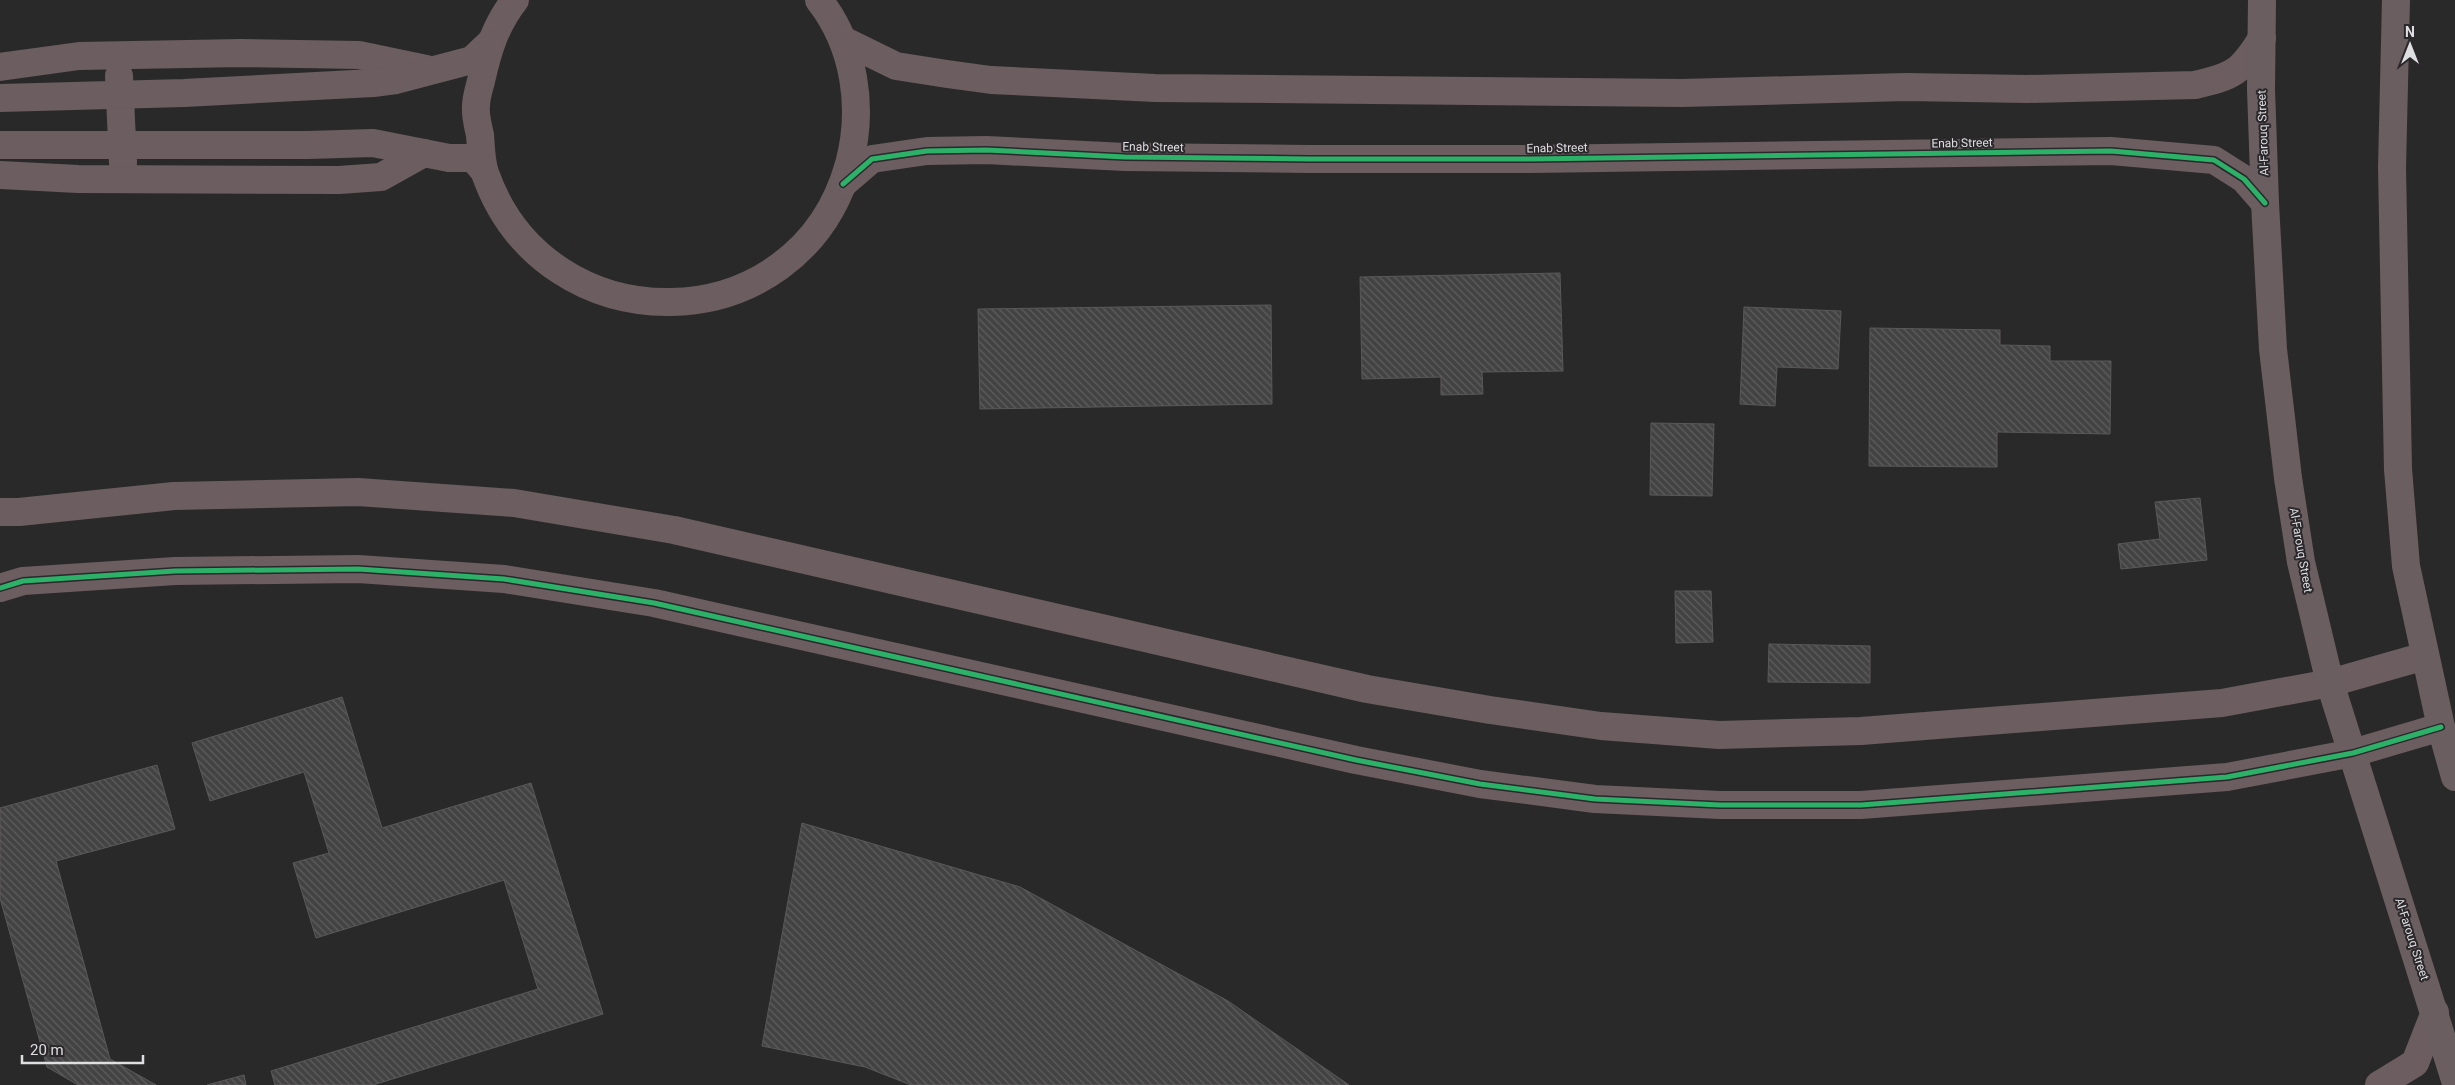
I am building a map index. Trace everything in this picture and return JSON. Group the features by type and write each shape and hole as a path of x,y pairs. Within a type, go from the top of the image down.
{"main road":[{"name":"Al-Farouq Street","path":"2262,0 2261,89 2265,203 2274,349 2288,478 2301,562 2330,683 2455,1080"},
{"path":"2396,0 2392,168 2398,469 2406,566 2440,727 2455,777"}],"street":[{"path":"484,171 476,106 490,43 514,0"},
{"path":"0,145 308,145 374,143 449,158 473,158 484,171 500,207 522,238 550,265 584,285 621,298 659,303 698,301 736,291 770,274 801,249 826,219 843,184 856,137 856,88 843,40 819,0"},
{"path":"843,40 896,66 991,80 1155,88 1682,93 1906,86 2027,89 2195,85 2217,80 2237,71 2248,60 2262,38"},
{"path":"0,98 184,93 282,86 326,87 396,80 472,60 490,43"},
{"path":"0,67 79,56 241,53 359,55 432,70"},
{"path":"118,55 121,146 125,178"},
{"name":"Enab Street","path":"843,184 872,159 927,151 986,150 1126,157 1308,159 1531,159 2111,151 2214,160 2244,179 2265,203"},
{"path":"0,175 59,179 339,180 380,177 424,153"},
{"path":"0,512 19,512 174,496 358,492 514,503 674,530 1368,689 1490,710 1601,726 1709,734 1862,730 2222,703 2330,683 2425,656"},
{"path":"0,588 23,581 174,570 358,568 504,579 654,603 1356,760 1480,784 1595,799 1720,805 1862,805 2227,777 2353,754 2440,727"},
{"path":"2379,1085 2415,1063 2435,1012"}],"building":[{"path":"1560,273 1563,371 1482,372 1483,394 1441,395 1441,377 1362,379 1360,277"},
{"path":"1271,305 1272,404 980,409 978,309"},
{"path":"1744,307 1841,311 1838,369 1777,367 1775,406 1740,404"},
{"path":"1870,328 2000,330 2000,345 2050,346 2050,361 2111,361 2110,434 1997,432 1997,467 1869,466"},
{"path":"1651,423 1714,424 1712,496 1650,495"},
{"path":"2200,498 2207,560 2121,569 2118,544 2160,539 2155,502"},
{"path":"1675,591 1711,591 1713,642 1676,643"},
{"path":"1769,644 1870,646 1870,683 1768,682"},
{"path":"342,697 382,828 531,783 603,1014 373,1085 275,1085 271,1071 538,989 504,880 316,938 293,863 329,853 304,772 210,801 192,743"},
{"path":"157,765 175,829 56,861 110,1059 156,1085 78,1085 47,1067 0,898 0,808"},
{"path":"802,823 1020,887 1228,1001 1349,1085 911,1085 865,1067 762,1046"},
{"path":"244,1075 246,1085 207,1085"}],"cycle path":[{"path":"843,184 872,159 927,151 986,150 1125,157 1308,159 1531,159 2111,151 2214,160 2244,179 2265,203"},
{"path":"0,588 23,581 175,571 358,569 504,579 654,603 1356,760 1480,784 1595,799 1720,805 1861,805 2227,777 2353,753 2441,727"}]}
